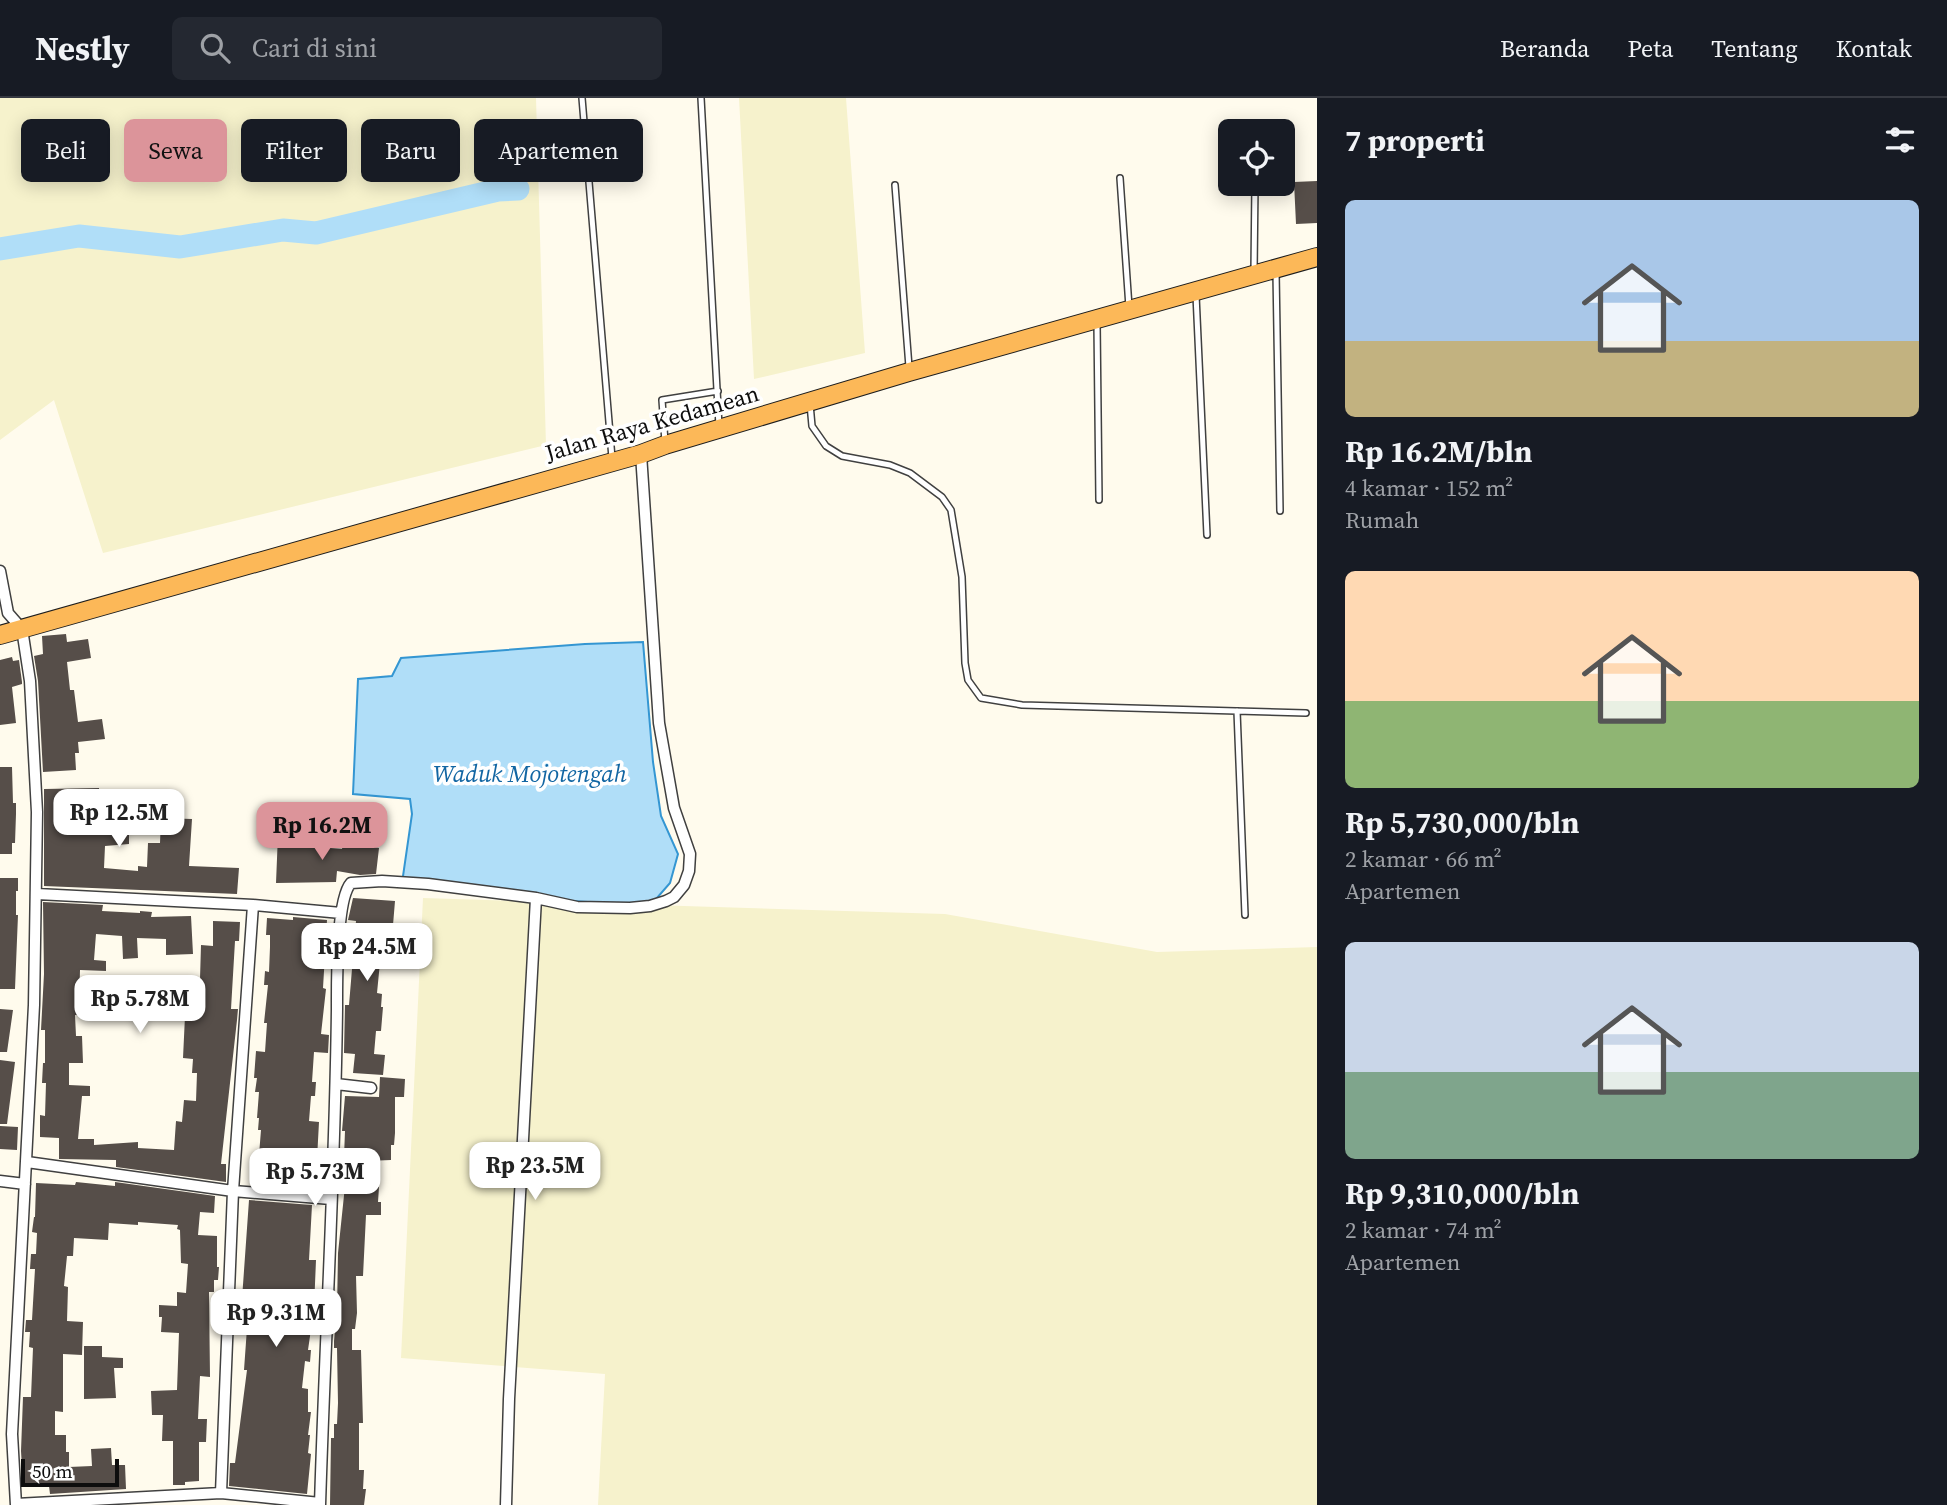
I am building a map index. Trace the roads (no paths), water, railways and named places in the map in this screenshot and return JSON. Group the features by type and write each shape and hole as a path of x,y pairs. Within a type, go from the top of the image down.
{"highway":[{"name":"Jalan Raya Kedamean","path":"0,635 241,569 641,454 909,372 1317,257"}],"street":[{"path":"0,571 8,613 22,629 30,681 37,812 37,894 27,1162 6,1434 16,1505 221,1493 320,1504 336,1084 337,964 341,913 347,887 351,883 382,881 428,884 577,906 630,908 650,906 674,897 684,885 689,871 690,855 674,808 659,723 641,454"},
{"path":"37,894 253,905 341,913"},
{"path":"506,1505 509,1399 536,898"},
{"path":"221,1493 233,1191 253,905"},
{"path":"336,1084 371,1088"},
{"path":"27,1162 233,1191 331,1199"},
{"path":"0,1181 24,1184"}],"lane":[{"path":"582,98 612,461"},
{"path":"701,98 719,429"},
{"path":"1120,178 1129,311"},
{"path":"895,185 909,372"},
{"path":"1254,275 1255,196"},
{"path":"1276,269 1280,511"},
{"path":"1196,292 1207,535"},
{"path":"1097,320 1099,500"},
{"path":"665,445 662,400 718,391"},
{"path":"809,402 812,426 826,446 842,456 890,465 910,473 928,484 951,510 962,577 965,663 968,680 981,698 1022,705 1306,713"},
{"path":"1237,711 1245,915"}],"water":[{"name":"Waduk Mojotengah","path":"643,642 653,762 661,816 678,854 670,883 650,906 541,899 402,883 412,814 410,799 353,794 358,679 392,676 401,658"}],"waterway":[{"path":"0,249 79,236 180,247 283,230 316,233 498,190 518,189"}]}
